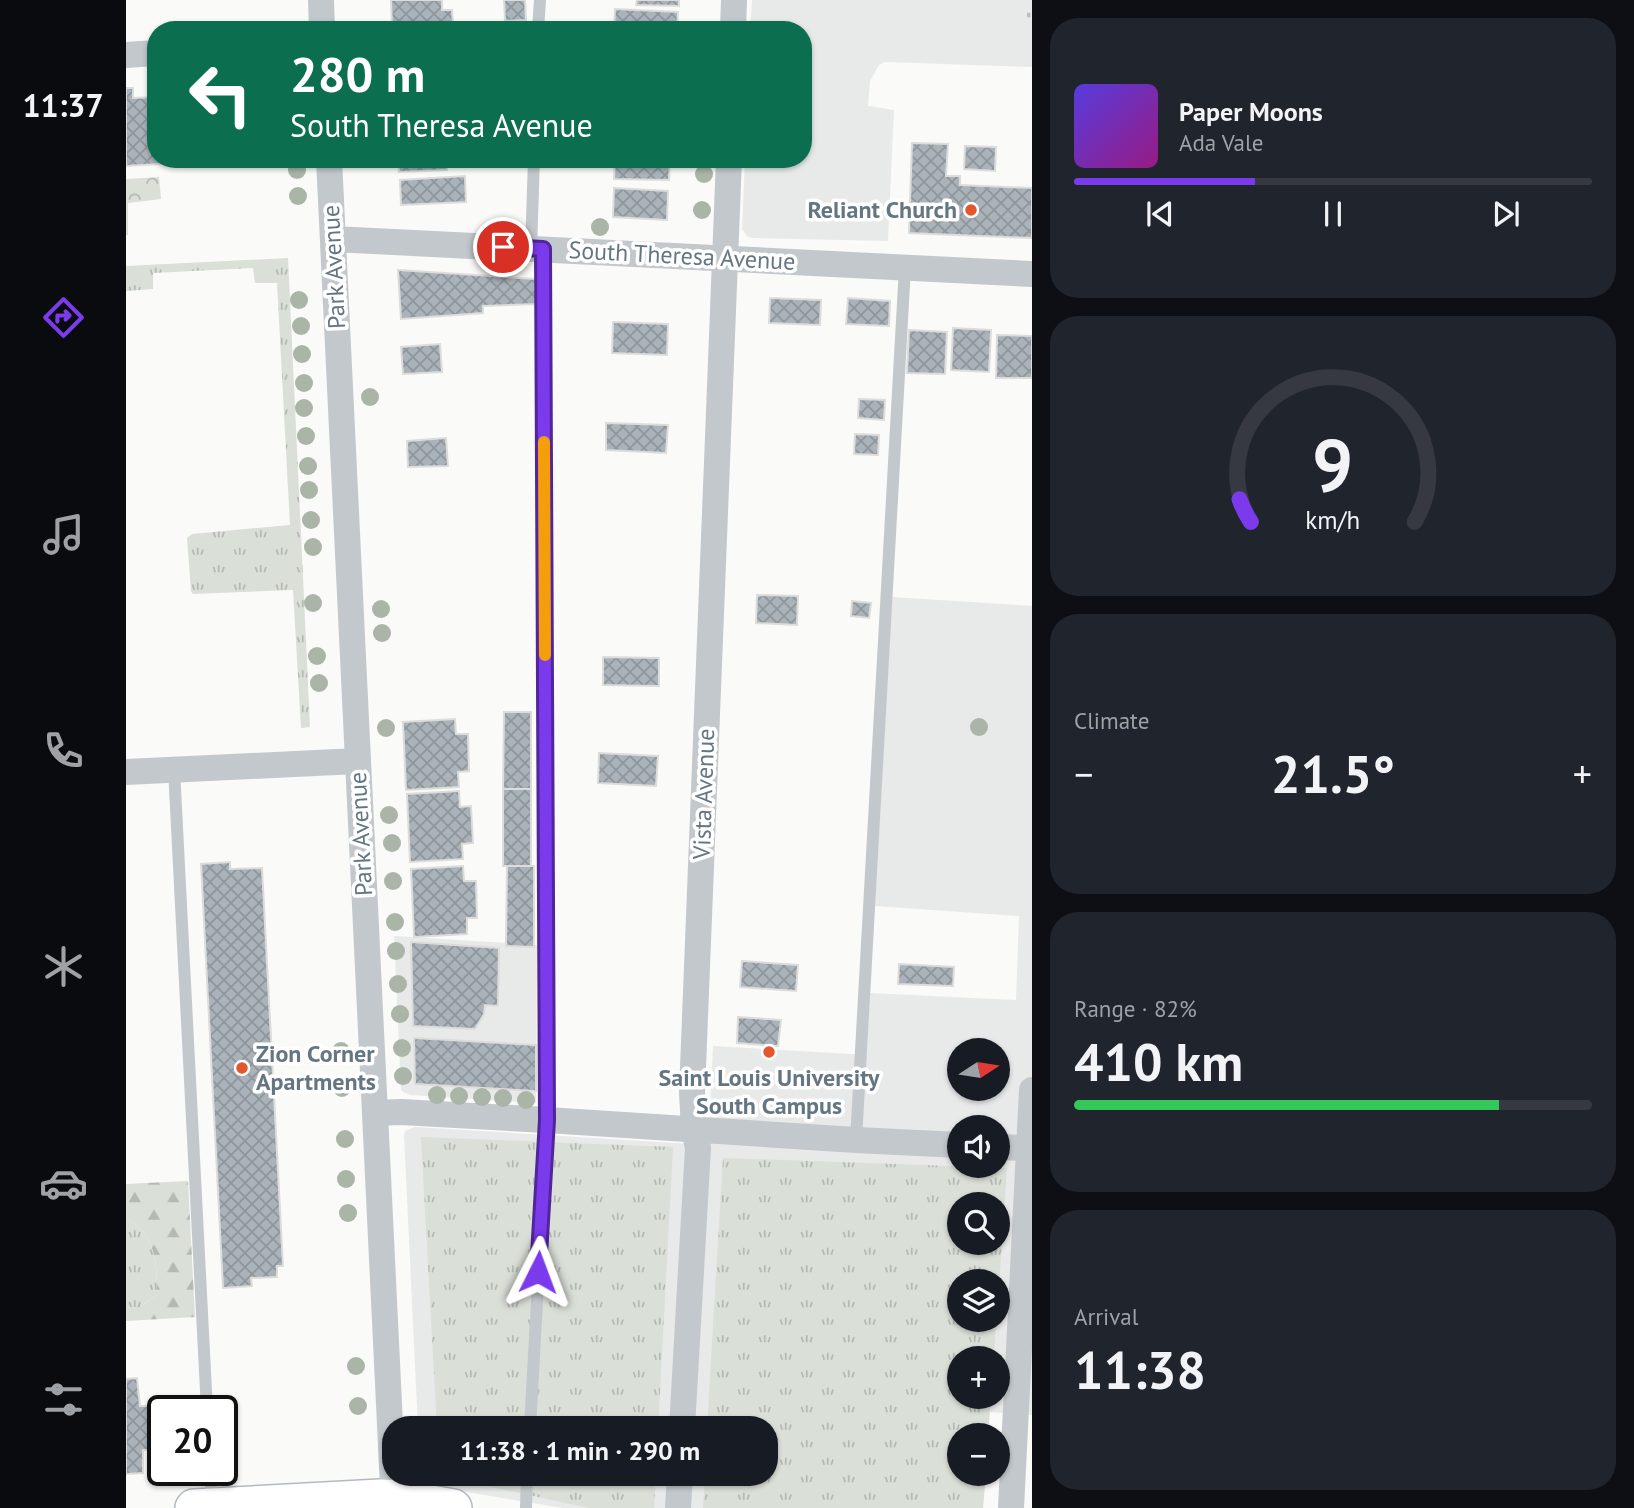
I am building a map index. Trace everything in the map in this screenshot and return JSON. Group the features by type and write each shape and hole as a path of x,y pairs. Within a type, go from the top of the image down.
{"main road":[{"path":"203,1508 364,1498 453,1508"}],"street":[{"path":"321,0 322,21"},
{"path":"733,21 734,0"},
{"path":"126,55 147,54"},
{"name":"Park Avenue","path":"329,168 393,1503"},
{"name":"Vista Avenue","path":"683,1416 698,1147 692,1093 729,168"},
{"name":"South Theresa Avenue","path":"332,239 1032,274"},
{"path":"126,772 358,761"},
{"path":"1010,1508 1024,1406 1032,1090"},
{"path":"375,1113 410,1112 947,1144"},
{"path":"1010,1147 1029,1148"},
{"path":"678,1508 679,1486"}],"lane":[{"path":"539,21 540,0"},
{"path":"531,1416 547,1120 534,168"},
{"path":"856,1140 905,267"},
{"path":"174,769 206,1395"},
{"path":"203,1508 207,1486"},
{"path":"526,1508 527,1486"}],"shaded area":[{"path":"752,0 1032,0 1032,67 885,62 879,65 870,81 868,106 894,110 888,241 751,238 742,229 745,168 812,168 812,21 751,21"},
{"name":"Saint Louis University South Campus","path":"892,597 1032,606 1032,1415 850,1403 843,1508 563,1508 430,1486 778,1486 778,1416 417,1416 405,1131 415,1127 708,1145 713,1046 867,1055 870,993 1016,1000 1019,916 875,906"},
{"path":"394,936 537,945 536,1103 411,1095 401,1090"}],"green space":[{"path":"159,177 161,199 128,203 126,235 126,179"},
{"path":"288,258 310,727 301,728 293,590 193,594 187,538 192,534 290,525 277,283 255,283 253,268 153,273 153,289 126,291 126,266"},
{"path":"421,1137 673,1147 659,1416 436,1416"},
{"path":"723,1158 947,1166 947,1178 1006,1178 1005,1192 947,1192 947,1255 1001,1255 1000,1269 947,1269 947,1332 995,1332 995,1346 947,1346 947,1409 990,1409 989,1423 947,1423 947,1486 985,1486 983,1508 703,1508 704,1486 778,1486 778,1416 708,1416"},
{"path":"188,1181 195,1317 126,1321 126,1308 140,1307 157,1294 153,1250 144,1233 126,1218 126,1184"},
{"path":"126,1218 136,1225 149,1241 155,1260 157,1294 140,1307 126,1308"},
{"path":"487,1486 655,1486 654,1508 589,1508"}],"building":[{"path":"391,0 442,0 442,10 452,10 453,21 392,21"},
{"path":"504,0 525,0 526,20 505,21"},
{"path":"637,0 679,0 679,6 636,5"},
{"path":"615,9 678,12 678,21 614,21"},
{"path":"126,88 133,88 133,98 147,97 147,165 126,166"},
{"name":"Reliant Church","path":"912,143 948,144 946,176 960,176 960,185 1032,188 1032,238 909,233"},
{"path":"965,146 996,147 995,171 964,169"},
{"path":"399,168 447,168 447,170 399,172"},
{"path":"615,168 670,168 669,180 614,179"},
{"path":"465,176 466,202 401,205 400,180"},
{"path":"614,188 668,191 667,220 613,217"},
{"path":"398,270 535,279 536,304 483,306 483,313 401,319"},
{"path":"770,298 821,300 820,325 769,323"},
{"path":"848,298 890,301 889,326 846,324"},
{"path":"613,322 668,324 667,355 612,353"},
{"path":"953,328 991,330 989,372 951,370"},
{"path":"909,330 947,332 945,374 907,373"},
{"path":"997,335 1032,336 1032,378 996,378"},
{"path":"440,344 442,372 403,374 401,347"},
{"path":"859,399 885,400 884,420 858,418"},
{"path":"606,423 668,425 666,453 606,450"},
{"path":"855,434 879,435 878,455 854,454"},
{"path":"446,438 448,466 408,467 407,441"},
{"path":"757,595 798,596 797,625 756,623"},
{"path":"852,601 871,603 869,618 851,616"},
{"path":"603,657 659,658 659,686 603,685"},
{"path":"504,712 531,712 531,789 503,789"},
{"path":"455,719 456,734 468,734 469,771 458,772 459,787 406,790 403,722"},
{"path":"599,753 658,756 656,786 598,783"},
{"path":"503,789 531,789 531,866 503,866"},
{"path":"459,791 460,807 471,806 473,843 462,844 463,859 410,862 407,794"},
{"name":"Zion Corner Apartments","path":"230,862 230,869 262,868 283,1266 277,1266 277,1277 251,1278 252,1286 223,1288 201,864"},
{"path":"463,866 464,881 476,881 477,918 467,918 467,934 414,937 411,869"},
{"path":"507,866 534,866 534,947 506,946"},
{"path":"411,942 499,948 498,1006 485,1005 484,1014 475,1029 413,1026"},
{"path":"742,961 798,965 796,991 740,987"},
{"path":"899,964 954,967 953,986 898,984"},
{"path":"738,1017 781,1020 778,1046 737,1043"},
{"path":"414,1038 536,1045 536,1091 415,1084"},
{"path":"137,1378 140,1406 147,1406 147,1450 143,1450 143,1473 126,1474 126,1379"}],"slow traffic":[{"path":"544,442 545,655"}],"place":[{"name":"Reliant Church","path":"971,210"},
{"name":"Saint Louis University South Campus","path":"769,1052"},
{"name":"Zion Corner Apartments","path":"242,1068"}],"route":[{"path":"503,247 543,249 547,1120 538,1272"}]}
